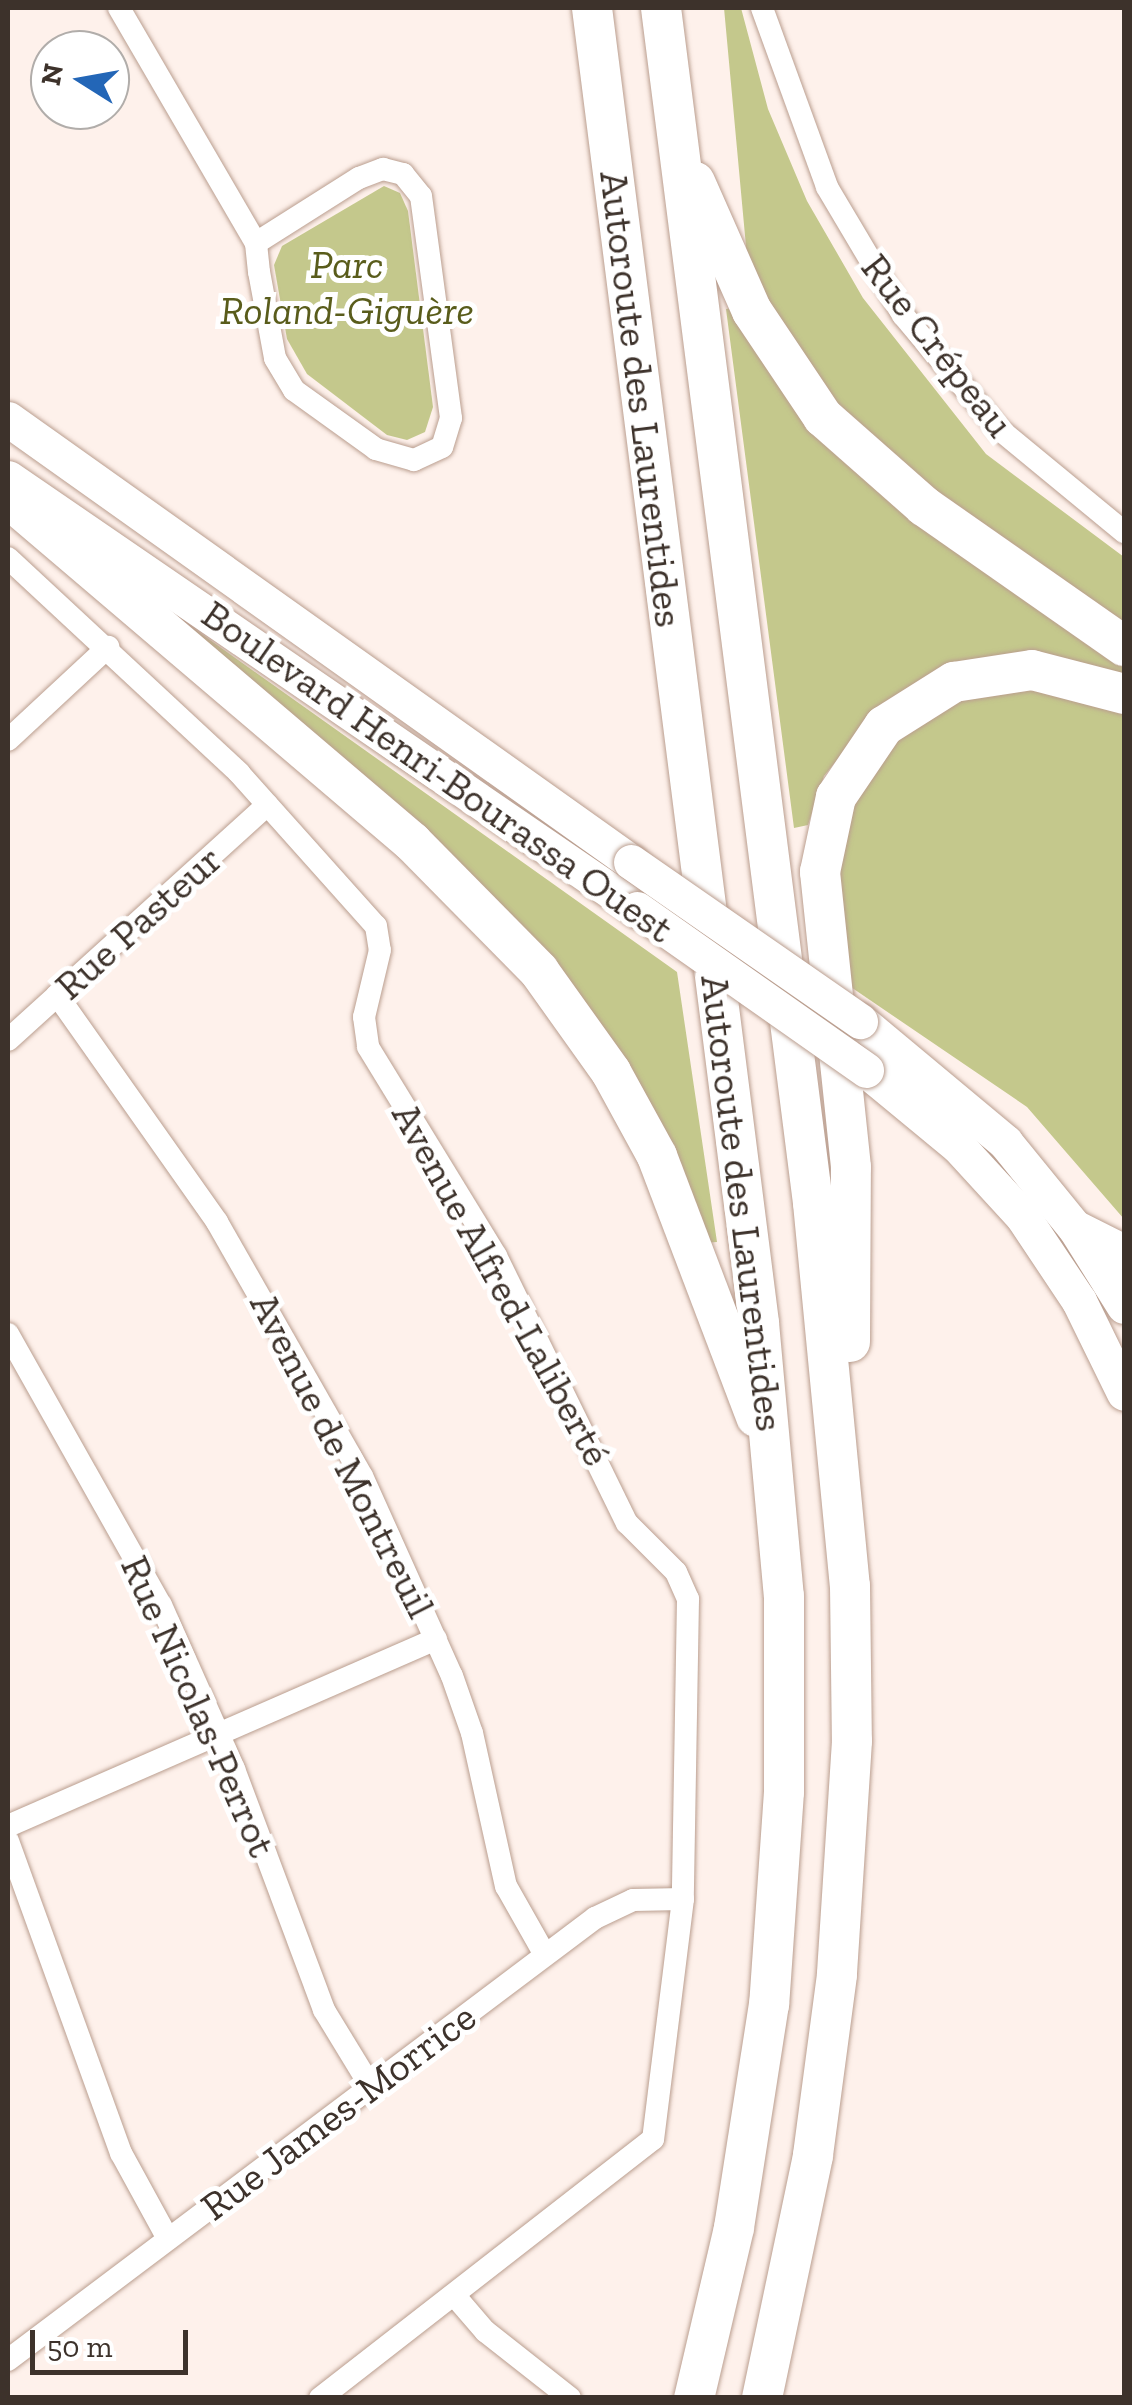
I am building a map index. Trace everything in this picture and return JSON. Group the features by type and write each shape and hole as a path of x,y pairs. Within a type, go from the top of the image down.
{"highway":[{"name":"Autoroute des Laurentides","path":"592,8 776,1467 786,1678 777,1922 745,2168 694,2398"},
{"name":"Autoroute des Laurentides","path":"661,8 815,1222 850,1586 850,1790 837,1976 813,2156 762,2398"},
{"path":"678,141 752,312 822,417 924,506 1124,646"},
{"path":"8,498 401,832 548,983 611,1072 657,1156 776,1467"},
{"path":"850,1586 851,1167 821,904 830,814 848,772 876,734 944,686 1032,670 1124,694"}],"main road":[{"name":"Boulevard Henri-Bourassa Ouest","path":"8,420 860,1021 984,1121 1075,1228 1124,1306"},
{"name":"Boulevard Henri-Bourassa Ouest","path":"8,478 866,1070 958,1146 1022,1217 1079,1301 1124,1392"},
{"path":"1075,1228 1124,1252"}],"street":[{"path":"119,8 256,243 270,343 294,390 391,457 414,460 442,447 451,418 424,209 412,180 393,170 372,171 256,243"},
{"name":"Rue Crépeau","path":"762,8 826,187 904,315 1000,429 1124,532"},
{"name":"Avenue Alfred-Laliberté","path":"8,558 108,647 267,804 376,926 380,950 364,1024 368,1046 496,1256 627,1523 684,1585 691,1726 683,1899 650,2144 454,2295"},
{"path":"8,740 108,647"},
{"name":"Rue Pasteur","path":"8,1040 267,804"},
{"name":"Avenue de Montreuil","path":"57,994 150,1119 279,1324 362,1476 436,1639 472,1733 506,1886 545,1955"},
{"name":"Rue Nicolas-Perrot","path":"8,1334 161,1605 218,1733 324,2010 371,2087"},
{"path":"8,1826 436,1639"},
{"path":"8,1840 121,2153 168,2238"},
{"name":"Rue James-Morrice","path":"8,2360 545,1955 621,1903 683,1899"},
{"path":"320,2398 454,2295 485,2331 570,2398"}],"green space":[{"path":"724,8 741,8 768,109 807,201 863,298 986,454 1124,557 1124,627 957,513 843,418 748,268"},
{"name":"Parc Roland-Giguère","path":"384,186 400,193 408,211 433,407 425,432 407,440 387,435 307,374 287,339 274,265 282,246"},
{"path":"735,308 764,361 1124,663 1124,680 947,667 881,706 824,776 808,825 794,828 726,309"},
{"path":"99,561 677,972 717,1242 703,1243 627,1082"},
{"path":"1005,686 1079,696 1124,714 1124,1219 1027,1107 842,981 837,894 849,799 875,760 927,711"}]}
